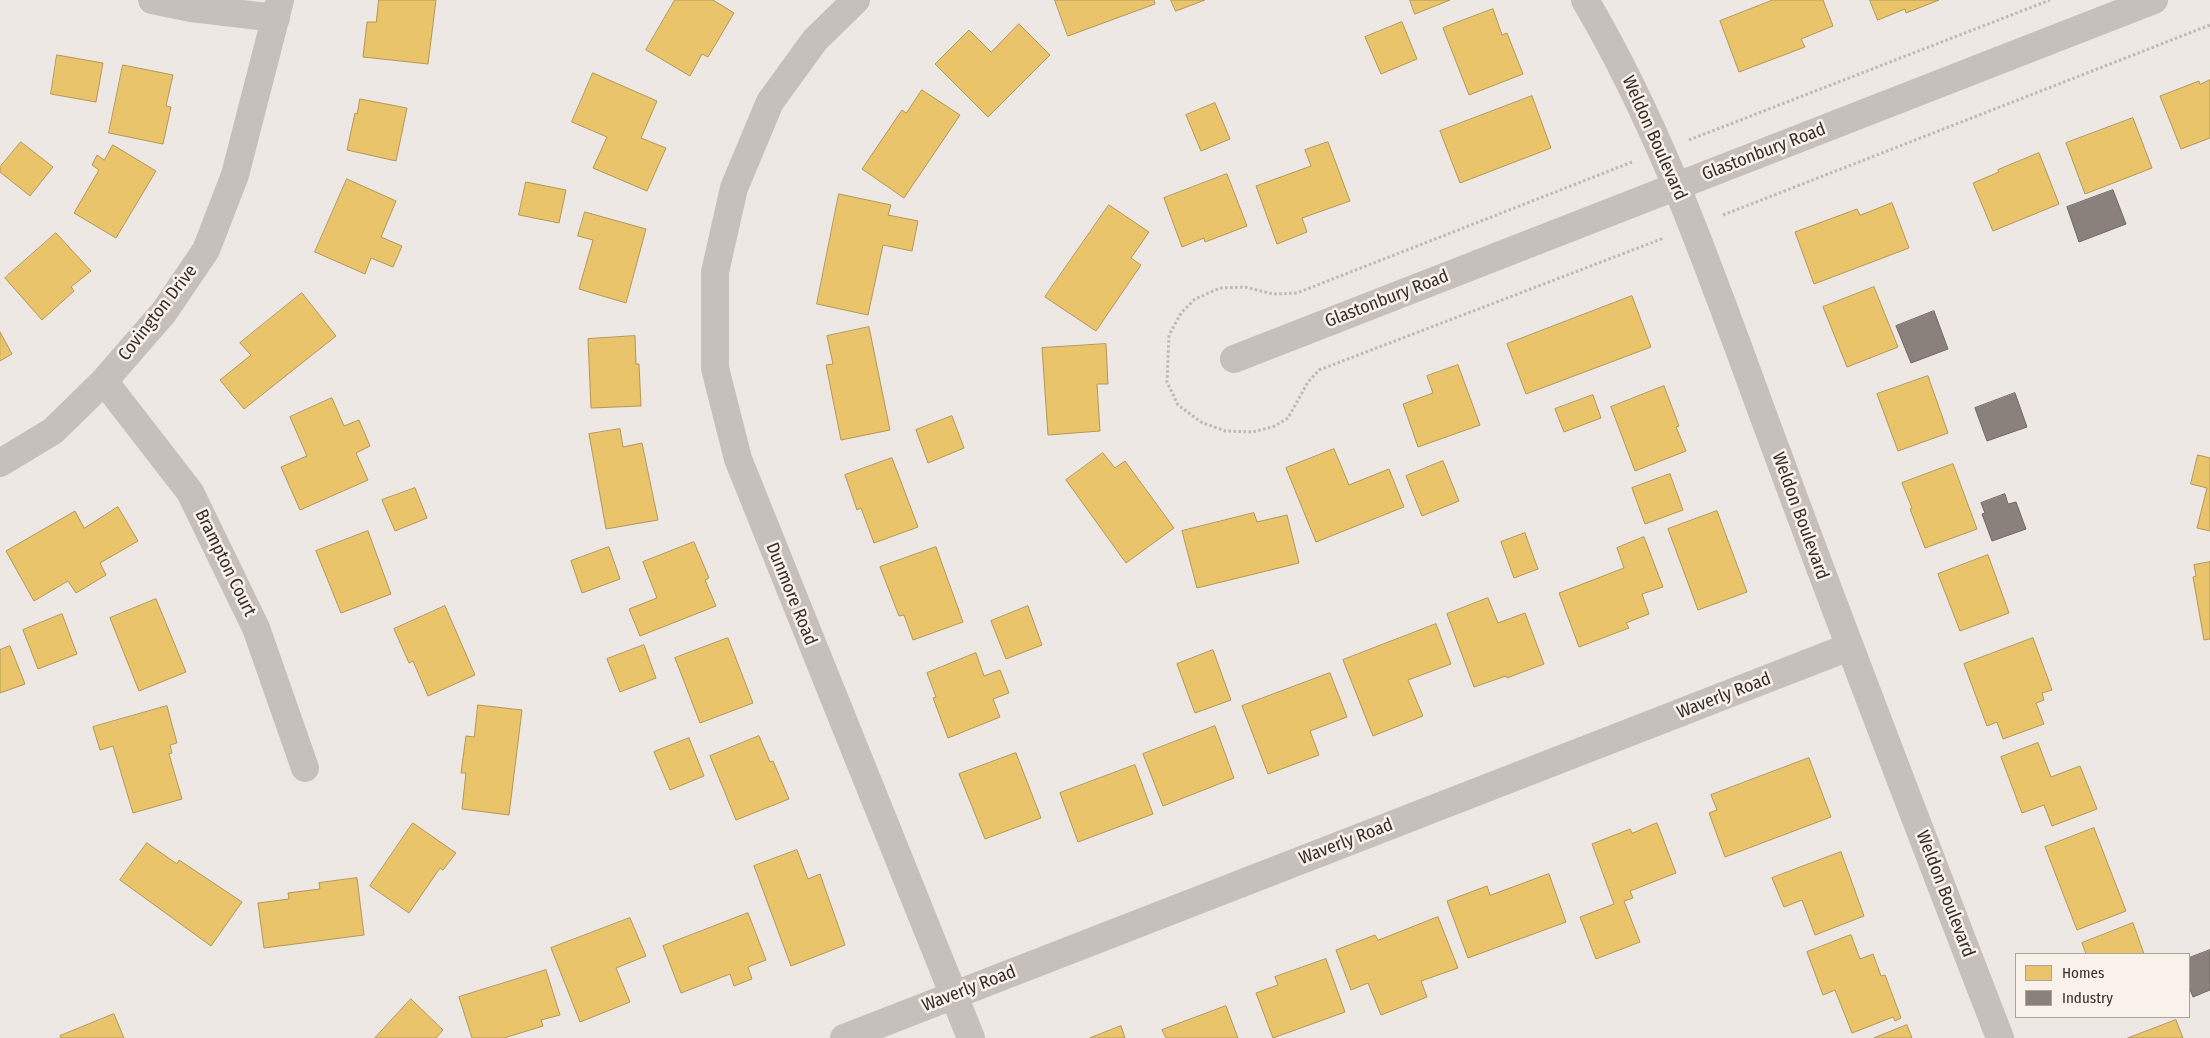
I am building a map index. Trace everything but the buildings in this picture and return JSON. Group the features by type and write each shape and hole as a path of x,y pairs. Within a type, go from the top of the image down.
{"street":[{"path":"152,0 190,8 278,9"},
{"name":"Dunmore Road","path":"856,0 815,40 770,102 734,188 715,272 715,368 738,459 745,478 955,994 971,1038"},
{"name":"Weldon Boulevard","path":"1585,0 1608,38 1677,186 1849,647 2000,1038"},
{"name":"Glastonbury Road","path":"1234,359 2154,0"},
{"name":"Covington Drive","path":"0,463 53,431 104,381 164,312 206,250 235,175 278,9"},
{"name":"Brampton Court","path":"104,381 190,492 256,628 305,768"},
{"name":"Waverly Road","path":"844,1038 1849,647"}]}
